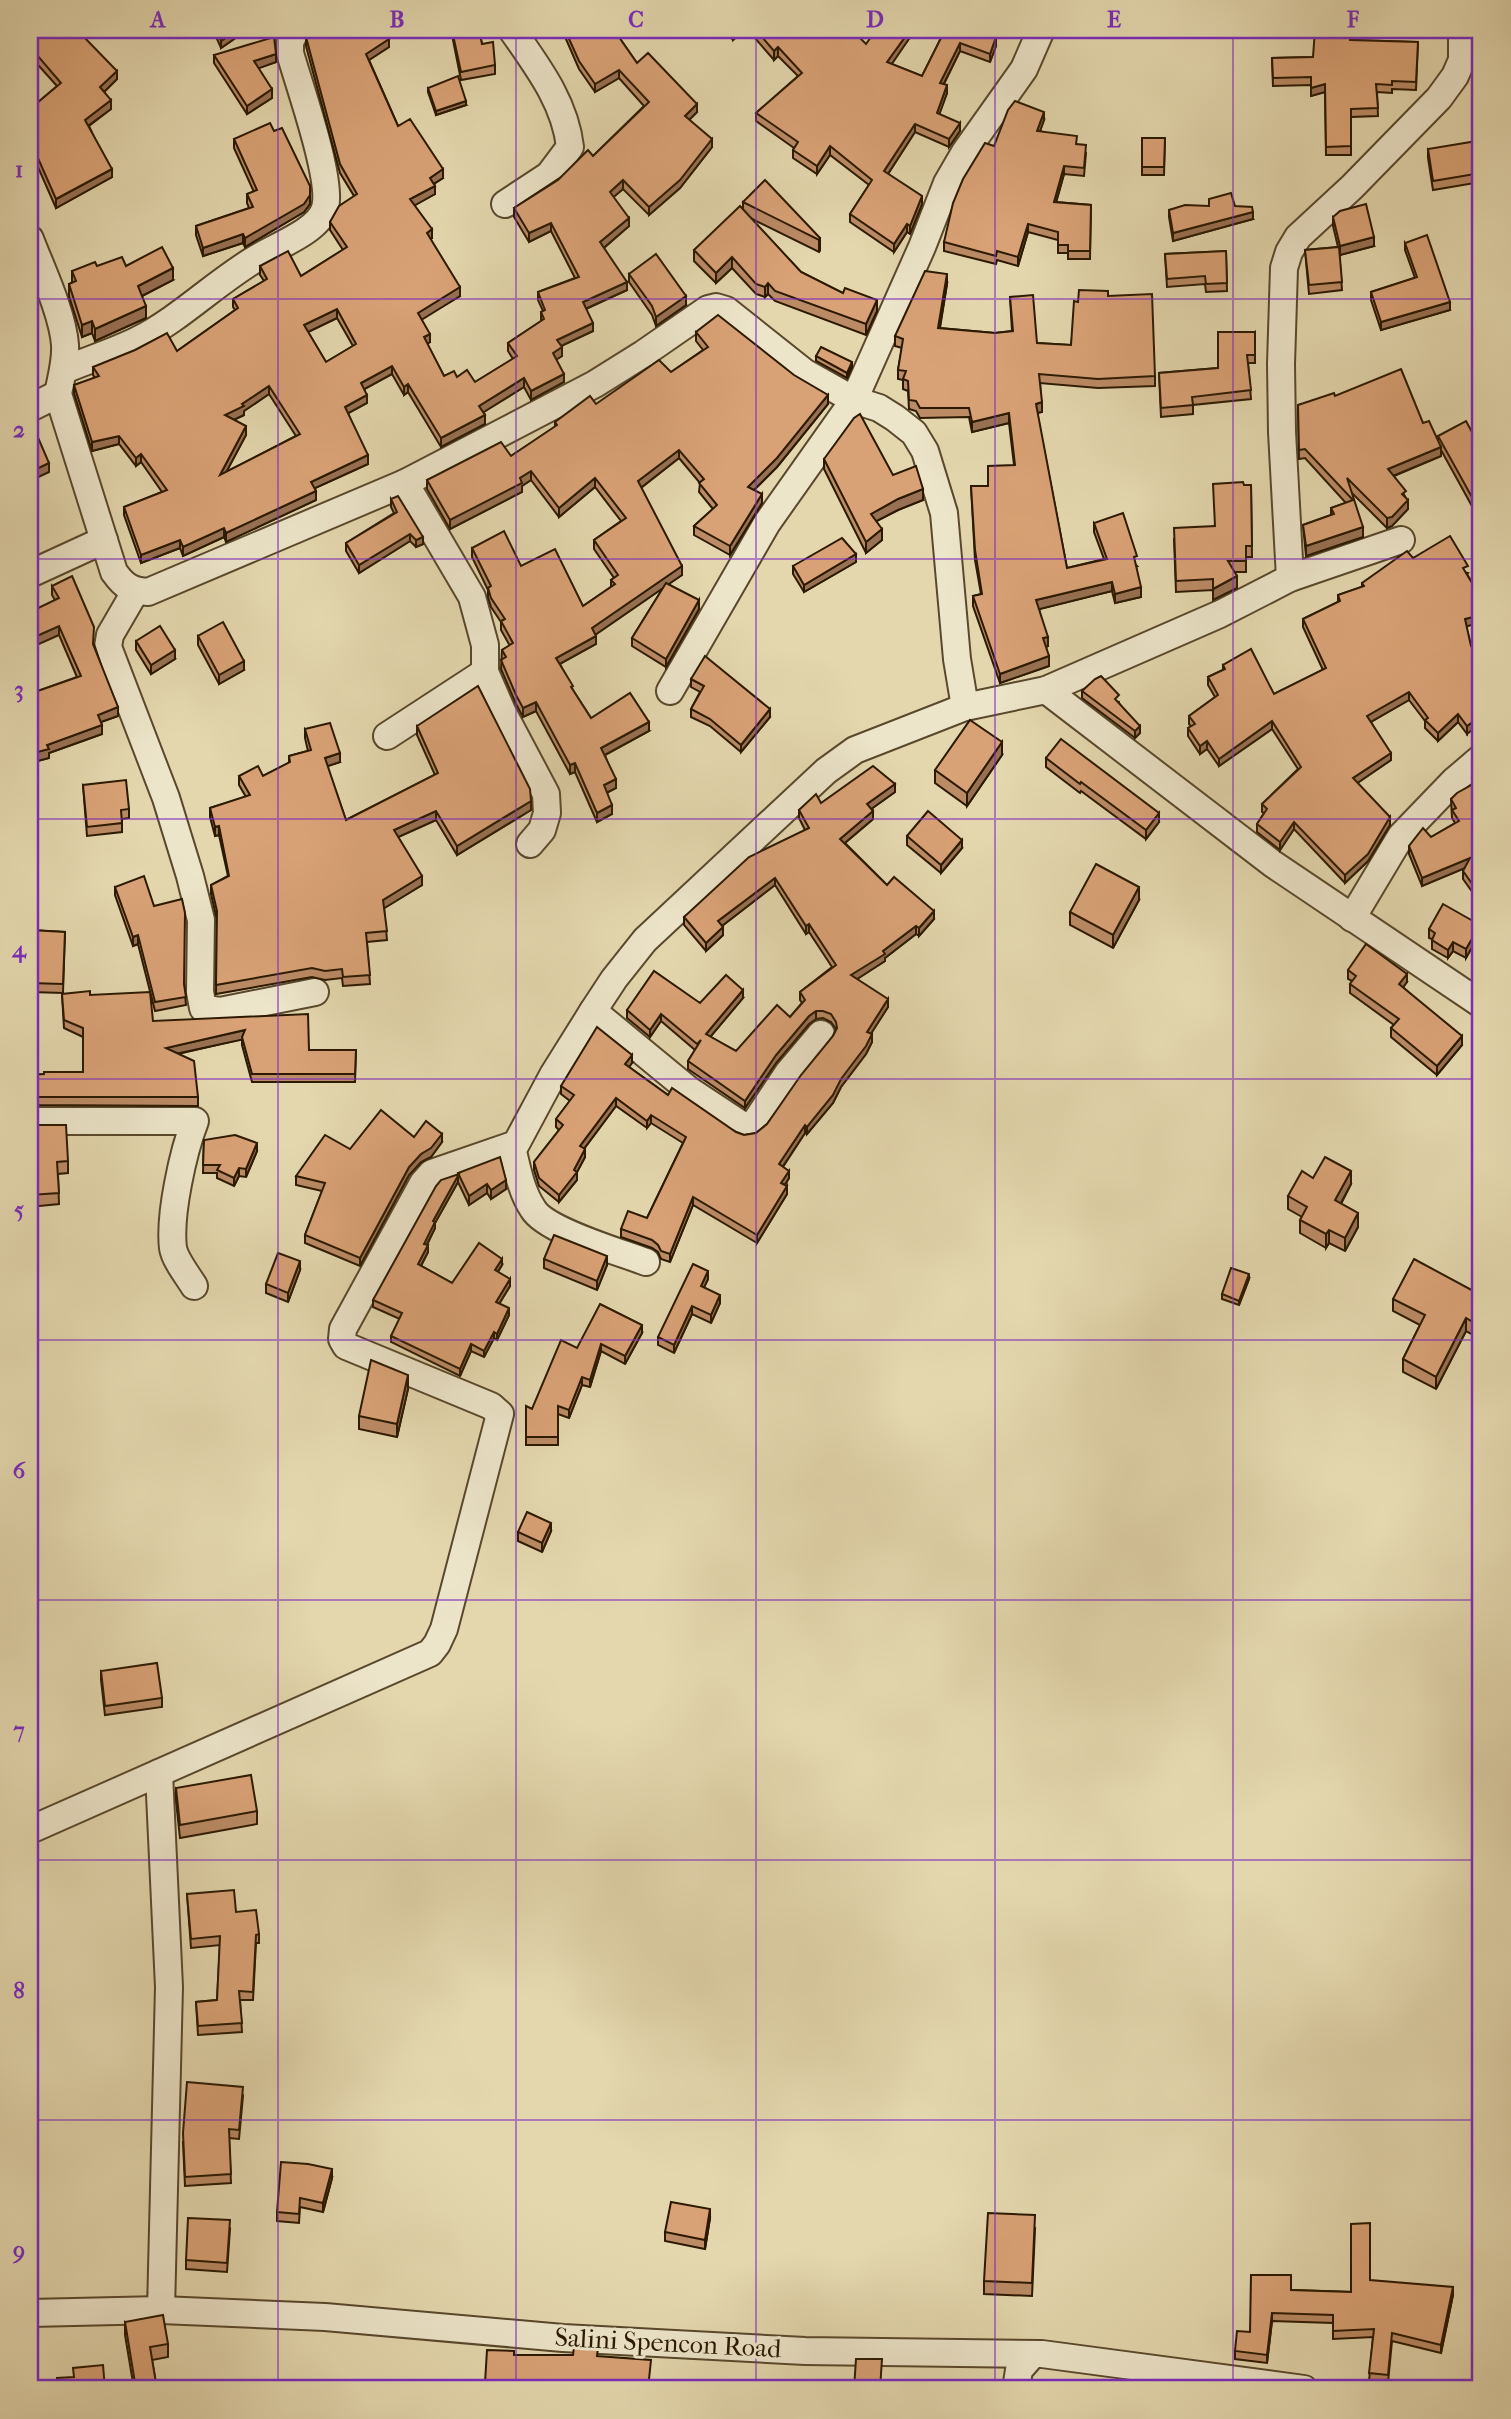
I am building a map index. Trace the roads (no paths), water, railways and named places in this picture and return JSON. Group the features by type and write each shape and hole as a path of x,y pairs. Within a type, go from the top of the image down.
{"street":[{"path":"30,408 61,382 138,340 255,259 318,221 325,210 327,192 313,131 290,53 289,42 296,30"},
{"path":"505,204 549,175 570,147 567,127 548,82 512,30"},
{"path":"670,691 766,523 854,400 922,247 947,183 965,152 1024,69 1041,30"},
{"path":"1290,578 1281,378 1284,268 1298,237 1352,187 1439,98 1455,76 1462,60 1462,30"},
{"path":"30,239 60,322 65,344 61,382 104,540 114,572 123,585 135,592 148,592 405,483 595,384 708,309 716,307 726,310 804,372 854,400 878,408 914,433 925,451 944,513 957,659 965,707"},
{"path":"405,483 472,597 485,645 485,672 502,711 546,794 547,813 542,830 530,844"},
{"path":"30,574 104,540"},
{"path":"30,1830 430,1653 437,1644 444,1629 500,1414 491,1406 346,1346 342,1339 343,1329 423,1182 432,1173 512,1147 520,1138 553,1075 593,1011 645,940 826,771 855,750 965,707 1046,690 1220,614 1290,578 1401,540"},
{"path":"135,592 110,635 108,647 166,798 190,876 201,920 200,992 204,1008 220,1011 315,992"},
{"path":"387,736 485,672"},
{"path":"1046,690 1273,864 1481,1004"},
{"path":"1352,918 1401,836 1454,781 1481,758"},
{"path":"593,1011 689,1090 745,1127 750,1127 756,1121 788,1073 821,1034"},
{"path":"30,1121 195,1121 184,1148 175,1210 173,1251 194,1286"},
{"path":"512,1147 523,1191 537,1215 562,1230 646,1262"},
{"path":"159,1773 169,1987 161,2310"},
{"name":"Salini Spencon Road","path":"30,2313 161,2310 325,2317 562,2338 805,2351 1033,2354 1304,2389"},
{"path":"1016,2389 1019,2370 1033,2354"}]}
